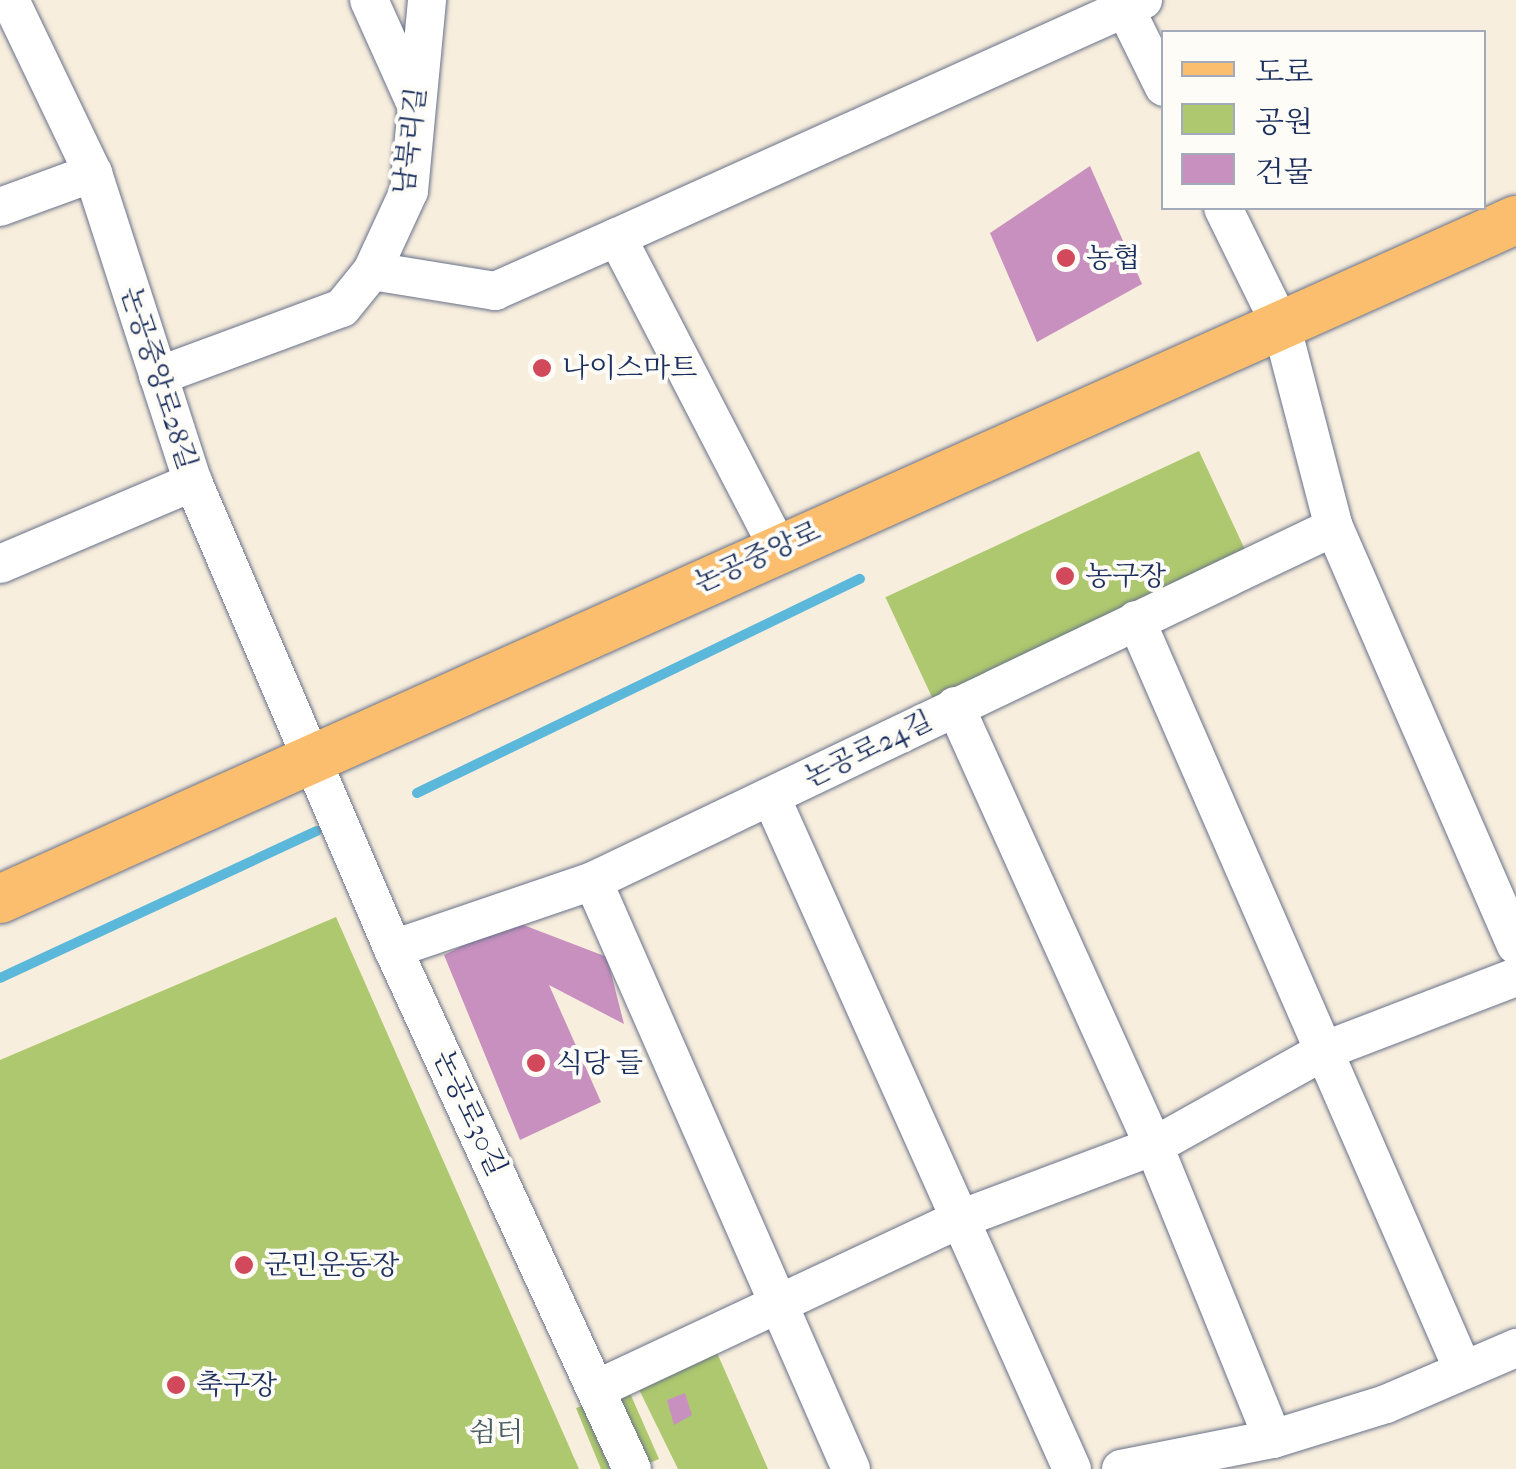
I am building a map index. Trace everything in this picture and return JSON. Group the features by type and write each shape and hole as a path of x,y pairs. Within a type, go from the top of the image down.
{"main road":[{"name":"논공중앙로","path":"0,899 311,756 1282,328 1516,220"}],"street":[{"name":"논공중앙로28길","path":"10,0 93,173 192,482 311,756"},
{"path":"369,0 415,102"},
{"name":"남북리길","path":"158,376 342,308 372,271 409,191 427,0"},
{"path":"372,271 495,291 1130,3 1161,80"},
{"path":"0,206 93,173"},
{"path":"1224,210 1282,328 1334,527 1516,946"},
{"path":"617,236 778,547"},
{"path":"0,564 192,482"},
{"name":"논공로24길","path":"393,949 593,881 1334,527"},
{"path":"1136,620 1463,1370"},
{"path":"956,706 1154,1146 1273,1439"},
{"name":"논공로30길","path":"311,756 393,949 599,1388 632,1469"},
{"path":"771,797 1072,1469"},
{"path":"593,881 850,1469"},
{"path":"599,1388 960,1218 1154,1146 1326,1050 1516,977"},
{"path":"1121,1469 1273,1439 1386,1404 1516,1348"}],"green space":[{"name":"농구장","path":"1199,451 1247,553 933,700 885,597"},
{"name":"군민운동장","path":"336,917 579,1469 0,1469 0,1060"},
{"path":"707,1330 768,1469 678,1469 627,1365"},
{"path":"629,1391 659,1459 635,1469 601,1469 576,1408"}],"building":[{"name":"농협","path":"1090,166 1142,284 1037,342 990,233"},
{"name":"식당 들","path":"513,921 607,957 624,1024 549,985 601,1102 520,1140 444,955"},
{"path":"685,1393 692,1415 674,1425 667,1400"}],"waterway":[{"path":"417,793 860,579"},
{"path":"0,978 316,831"}],"place":[{"name":"농협","path":"1066,258"},
{"name":"나이스마트","path":"542,368"},
{"name":"농구장","path":"1065,576"},
{"name":"식당 들","path":"536,1063"},
{"name":"군민운동장","path":"244,1265"},
{"name":"축구장","path":"176,1385"}],"park label":[{"name":"쉼터","path":"496,1432"}]}
